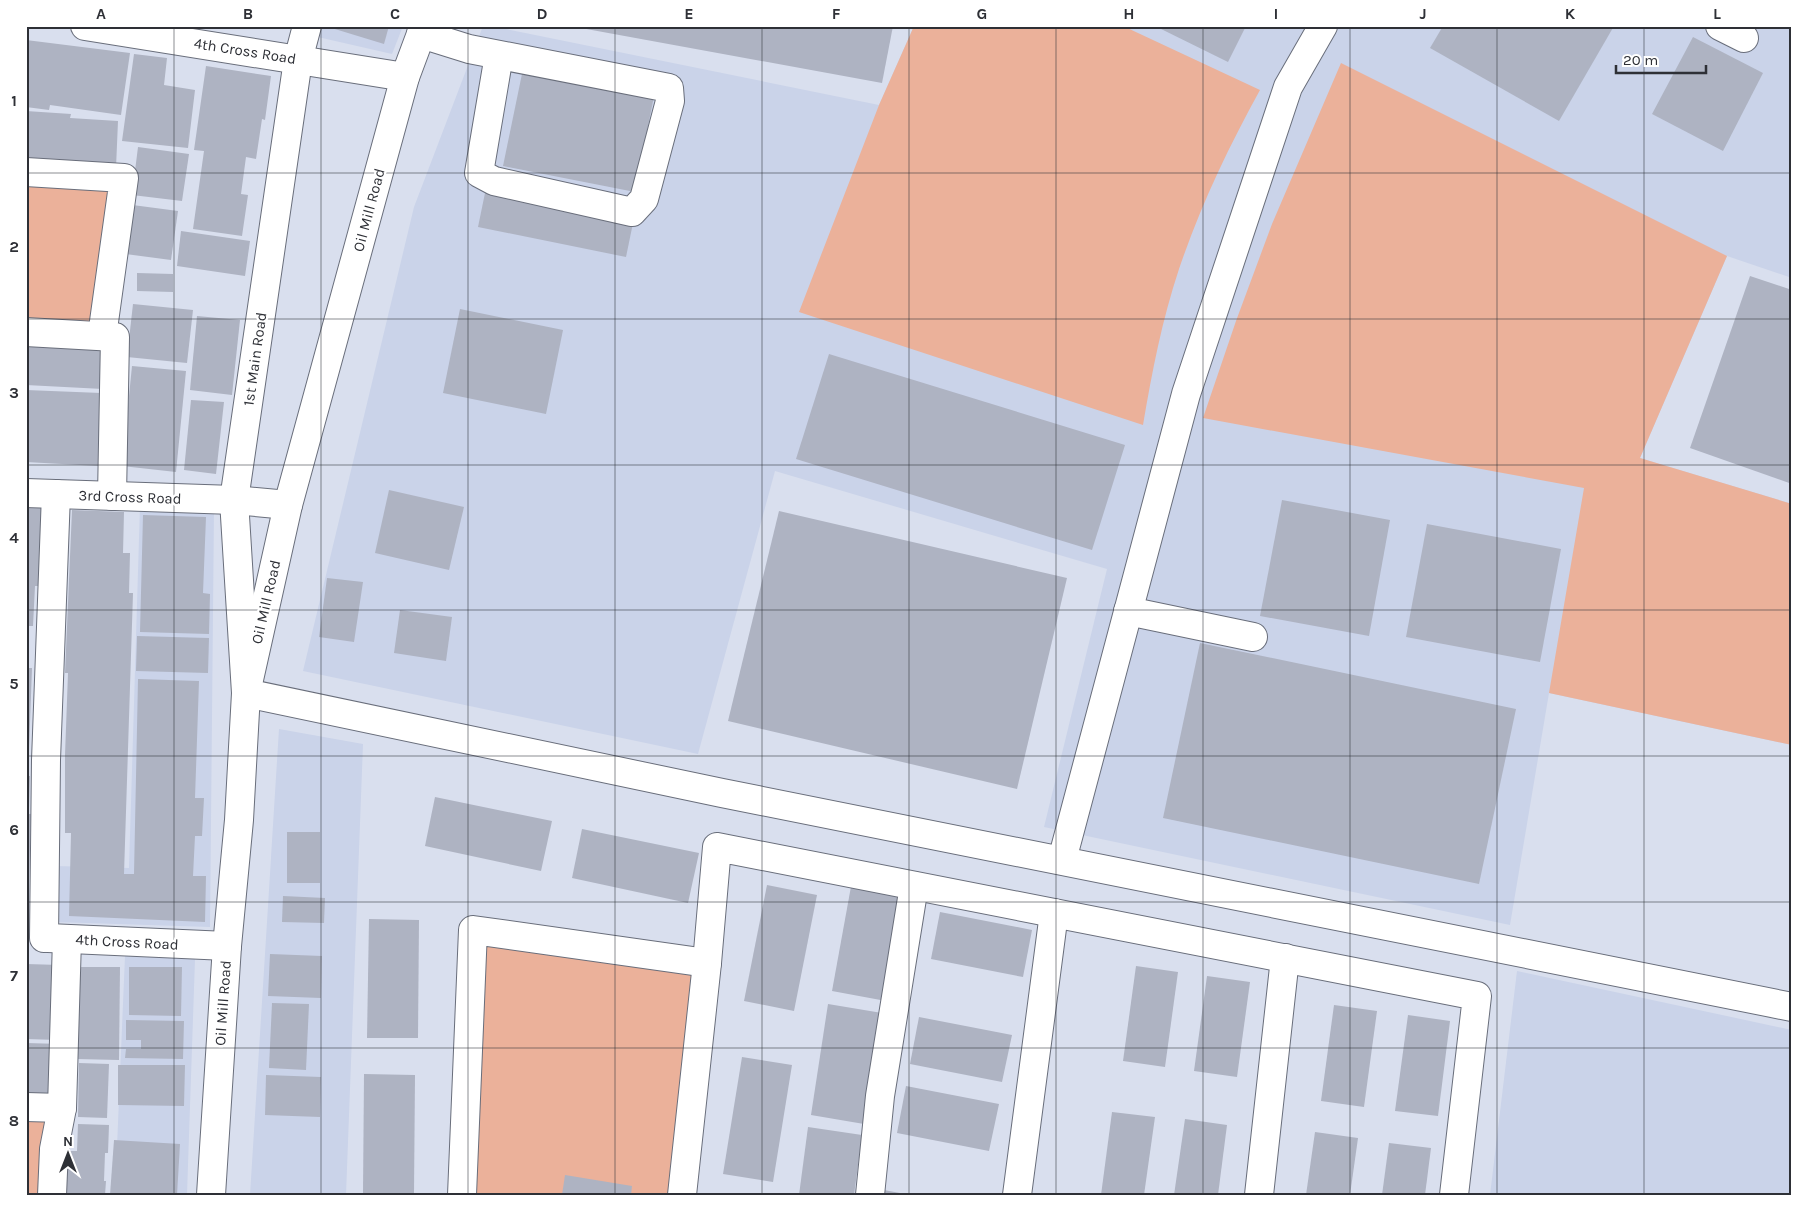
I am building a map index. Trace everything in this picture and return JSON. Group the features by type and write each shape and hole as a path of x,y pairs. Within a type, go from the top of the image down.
{"street":[{"name":"4th Cross Road","path":"84,26 121,29 405,77"},
{"name":"1st Main Road","path":"246,693 234,500 298,60 307,26"},
{"path":"1062,860 1186,394 1288,87 1322,26"},
{"path":"1720,26 1744,38"},
{"path":"422,30 469,49 668,88 670,101 644,199 632,212 494,182 479,172 499,55"},
{"name":"Oil Mill Road","path":"211,1195 227,946 239,820 246,693 288,505 405,77 422,30"},
{"path":"26,172 124,178 102,336"},
{"path":"26,332 115,337 112,496"},
{"name":"3rd Cross Road","path":"26,493 234,500 288,505"},
{"path":"52,1195 54,1149 62,1108 46,938 36,761 56,494"},
{"path":"1128,611 1252,637"},
{"path":"246,693 722,793 1792,1007"},
{"path":"682,1195 718,847 1477,996 1454,1195"},
{"path":"870,1195 880,1096 914,886"},
{"path":"1017,1195 1054,913"},
{"path":"462,1195 473,930 707,963"},
{"name":"4th Cross Road","path":"46,938 227,946"},
{"path":"1259,1195 1284,958"},
{"path":"26,1107 62,1108"}],"shaded area":[{"path":"311,26 403,26 392,54 309,35"},
{"path":"483,26 491,26 879,105 914,26 1792,26 1792,278 1727,256 1640,458 1792,504 1792,745 1549,693 1510,925 1044,827 1107,569 775,471 698,754 303,671 414,207"},
{"path":"914,26 1123,26 1260,90 1215,178 1179,269 1167,307 1158,346 1143,425 799,312 879,105"},
{"path":"1341,63 1727,256 1640,458 1792,504 1792,745 1549,693 1584,488 1203,418 1272,224"},
{"path":"26,183 116,190 99,330 26,326"},
{"path":"140,506 214,508 210,927 54,922 55,866 129,868"},
{"path":"279,729 363,744 346,1195 250,1195"},
{"path":"473,930 707,963 682,1195 462,1195"},
{"path":"125,956 195,959 187,1195 115,1195"},
{"path":"1517,971 1792,1030 1792,1195 1490,1195"},
{"path":"26,1111 51,1112 47,1195 26,1195"}],"building":[{"path":"325,26 389,26 384,44"},
{"path":"570,26 893,26 882,83"},
{"path":"1155,26 1246,26 1228,62"},
{"path":"1443,26 1614,26 1559,121 1430,48"},
{"path":"1693,37 1763,73 1723,151 1652,114"},
{"path":"26,40 130,53 121,115 50,105 49,110 26,107"},
{"path":"134,54 167,58 164,85 195,90 188,148 122,141"},
{"path":"206,66 271,76 265,120 262,119 256,159 246,157 241,194 248,195 242,236 193,229 204,151 194,150"},
{"path":"523,69 654,96 635,192 503,166"},
{"path":"26,111 71,114 70,118 118,121 116,168 26,163"},
{"path":"138,147 189,154 182,201 132,195"},
{"path":"485,193 633,223 626,257 478,227"},
{"path":"125,204 178,211 171,260 118,253"},
{"path":"181,231 250,241 245,276 177,266"},
{"path":"137,273 173,274 173,292 137,291"},
{"path":"1750,276 1792,290 1792,484 1690,448"},
{"path":"133,304 193,310 187,363 127,357"},
{"path":"460,309 563,330 546,414 443,393"},
{"path":"197,316 240,320 232,395 190,390"},
{"path":"26,339 105,346 103,389 26,385"},
{"path":"829,354 1125,445 1092,550 796,459"},
{"path":"132,366 186,371 176,472 122,466"},
{"path":"26,390 101,393 98,466 26,462"},
{"path":"191,400 224,402 216,474 184,470"},
{"path":"389,490 464,507 449,570 375,553"},
{"path":"1282,500 1390,520 1369,636 1260,616"},
{"path":"26,507 43,508 41,586 35,586 33,626 26,626"},
{"path":"72,510 124,512 123,553 130,553 129,593 133,593 124,874 134,874 138,679 199,681 195,798 204,798 202,836 195,836 193,876 206,876 205,922 69,916 71,833 65,833 68,673 65,673"},
{"path":"779,511 1067,578 1017,789 728,721"},
{"path":"143,515 206,517 203,593 210,594 209,634 140,632"},
{"path":"1427,524 1561,549 1540,662 1406,637"},
{"path":"327,578 363,582 354,642 319,637"},
{"path":"400,610 452,617 446,661 394,653"},
{"path":"137,636 209,638 208,673 136,671"},
{"path":"1200,643 1516,709 1479,884 1163,818"},
{"path":"26,668 32,668 29,751 26,751"},
{"path":"26,776 30,776 29,809 26,809"},
{"path":"435,797 552,821 541,871 425,846"},
{"path":"26,814 31,814 28,912 26,912"},
{"path":"582,829 699,853 688,903 572,878"},
{"path":"287,832 320,832 320,883 287,883"},
{"path":"852,881 906,890 886,1001 832,991"},
{"path":"767,885 817,895 794,1011 744,1001"},
{"path":"283,896 325,898 324,923 282,922"},
{"path":"940,912 1032,930 1023,977 931,959"},
{"path":"369,919 419,920 418,1038 367,1038"},
{"path":"270,954 322,956 321,998 268,996"},
{"path":"26,964 60,965 58,1040 26,1039"},
{"path":"1136,966 1178,972 1165,1067 1123,1061"},
{"path":"78,967 120,967 119,1060 77,1059"},
{"path":"129,967 182,967 181,1016 129,1015"},
{"path":"1207,976 1250,982 1237,1077 1194,1071"},
{"path":"272,1003 309,1004 306,1070 269,1068"},
{"path":"828,1004 882,1013 864,1124 811,1115"},
{"path":"1334,1005 1377,1011 1364,1107 1321,1101"},
{"path":"1408,1015 1450,1021 1438,1116 1395,1111"},
{"path":"919,1017 1012,1035 1002,1082 910,1064"},
{"path":"126,1020 184,1021 183,1059 125,1058 126,1049 141,1049 141,1040 126,1040"},
{"path":"26,1043 61,1044 58,1098 26,1096"},
{"path":"742,1057 792,1065 773,1182 723,1174"},
{"path":"79,1063 109,1064 107,1118 78,1117"},
{"path":"118,1065 185,1065 184,1106 118,1105"},
{"path":"364,1074 415,1075 414,1193 363,1193"},
{"path":"266,1075 321,1077 320,1117 265,1115"},
{"path":"906,1086 999,1104 989,1151 897,1133"},
{"path":"1112,1112 1155,1117 1144,1195 1101,1195"},
{"path":"1185,1119 1227,1125 1218,1195 1174,1195"},
{"path":"78,1124 109,1125 108,1153 105,1153 105,1195 58,1195 61,1151 77,1151"},
{"path":"808,1127 862,1135 854,1195 799,1195"},
{"path":"1315,1132 1358,1138 1350,1195 1306,1195"},
{"path":"114,1140 180,1144 177,1195 110,1195"},
{"path":"1389,1143 1431,1148 1425,1195 1382,1195"},
{"path":"565,1175 632,1186 631,1195 562,1195"},
{"path":"884,1190 905,1194 905,1195 883,1195"}]}
